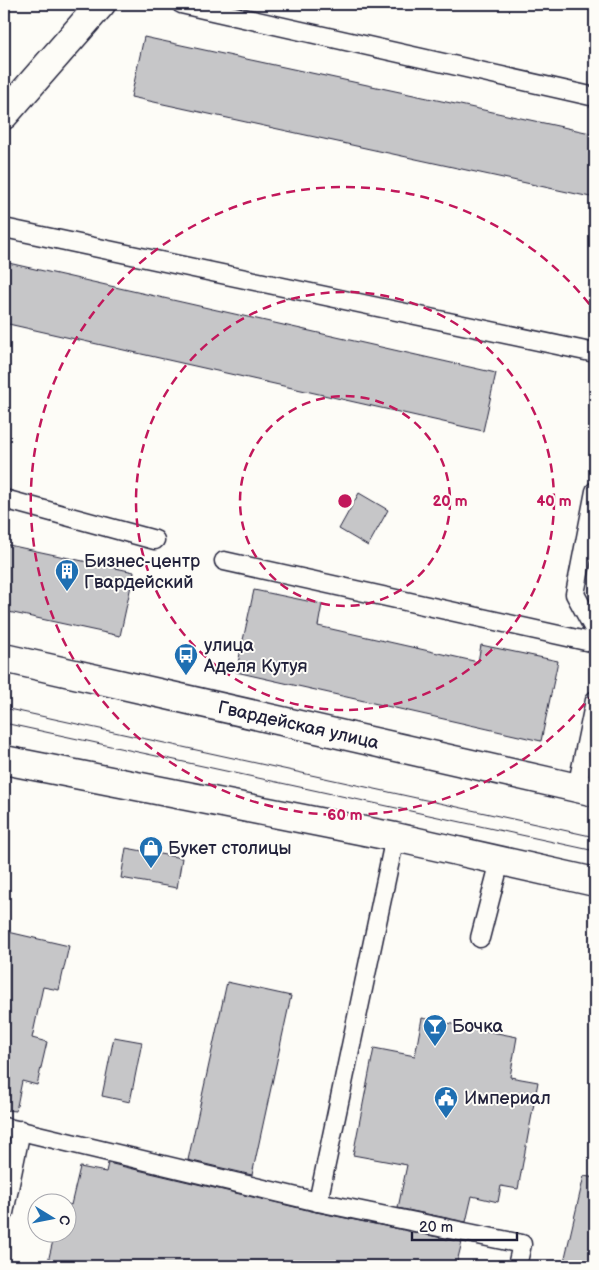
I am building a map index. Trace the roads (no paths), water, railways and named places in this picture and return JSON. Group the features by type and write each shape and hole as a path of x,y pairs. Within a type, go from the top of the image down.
{"main road":[{"path":"4,115 101,4"},
{"name":"Гвардейская улица","path":"4,658 586,790"},
{"path":"4,760 395,837 595,882"}],"lane":[{"path":"181,4 595,97"},
{"path":"4,228 595,353"},
{"path":"595,491 575,594 595,631"},
{"path":"4,499 155,540"},
{"path":"224,560 595,643"},
{"path":"586,790 595,700"},
{"path":"318,1202 395,837"},
{"path":"480,938 500,861"},
{"path":"4,1213 12,1128 318,1202 522,1244 517,1266"}],"tram line":[{"path":"4,708 595,837"},
{"path":"4,723 595,851"}],"place":[{"name":"Бизнес-центр Гвардейский","path":"67,592"},
{"name":"улица Аделя Кутуя","path":"186,676"},
{"name":"Букет столицы","path":"151,869"},
{"name":"Бочка","path":"435,1047"},
{"name":"Империал","path":"446,1119"}]}
